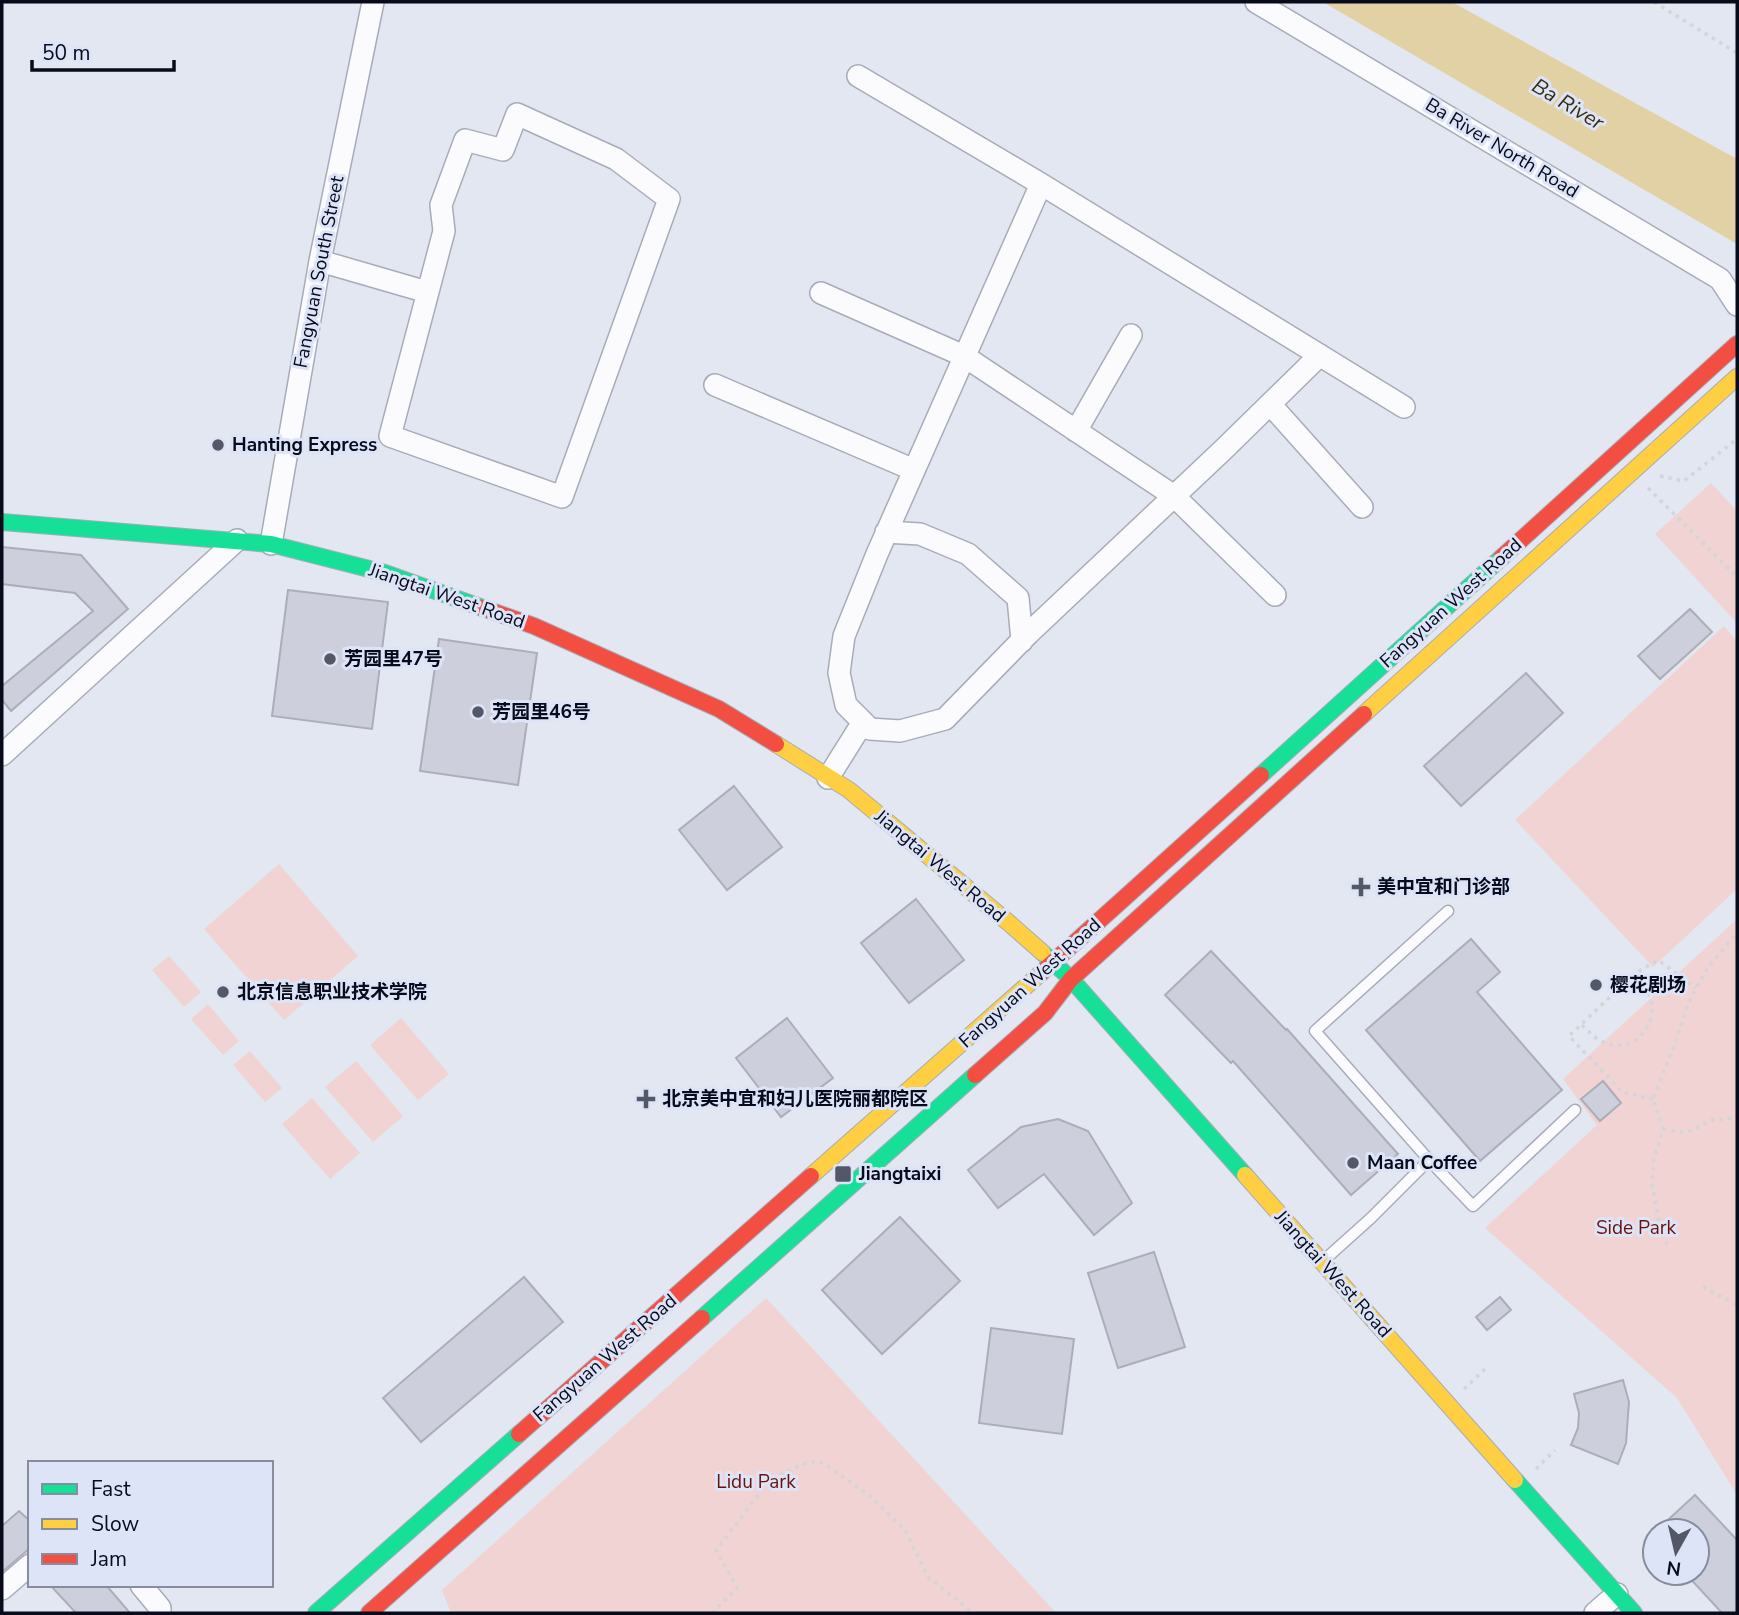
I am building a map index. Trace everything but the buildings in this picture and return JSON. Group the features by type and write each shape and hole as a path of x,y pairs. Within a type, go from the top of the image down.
{"main road":[{"name":"Fangyuan West Road","path":"316,1613 1054,963 1737,344"},
{"name":"Fangyuan West Road","path":"369,1613 1045,1013 1071,979 1737,377"},
{"name":"Jiangtai West Road","path":"2,522 271,544 384,573 534,626 719,709 849,790 1009,923 1071,979 1634,1613"}],"street":[{"name":"Fangyuan South Street","path":"271,544 320,261 373,2"},
{"name":"Ba River North Road","path":"1256,2 1720,279 1737,305"},
{"path":"858,76 1041,184 1404,407"},
{"path":"517,114 616,159 669,199 562,497 390,436 427,292 444,231 441,205 465,140 503,150 517,114"},
{"path":"1041,184 886,532 844,636 839,673 846,705 870,729 900,730 945,719 1022,641 1320,355"},
{"path":"320,261 427,292"},
{"path":"821,293 964,356 1174,496 1275,596"},
{"path":"1076,431 1131,335"},
{"path":"715,385 914,470"},
{"path":"1270,404 1362,506"},
{"path":"886,532 920,534 968,554 1018,598 1022,641"},
{"path":"2,755 237,540"},
{"path":"828,778 863,722"},
{"path":"2,1590 28,1567"},
{"path":"143,1587 160,1608 160,1613"},
{"path":"1595,1613 1617,1594"}],"lane":[{"path":"1448,911 1315,1031 1473,1206 1575,1110"},
{"path":"1322,1262 1429,1160"}],"path":[{"path":"1654,2 1737,53"},
{"path":"1633,471 1684,481 1737,439"},
{"path":"1633,471 1737,578"},
{"path":"1667,1245 1658,1217 1652,1183 1654,1158 1663,1129 1653,1099 1690,997 1709,966 1737,933"},
{"path":"1653,1099 1622,1092 1569,1036 1634,974 1658,960 1696,988"},
{"path":"1581,1025 1594,1038 1605,1044 1626,1045 1637,1039 1651,1020 1652,1009 1646,989 1634,974"},
{"path":"1663,1129 1681,1132 1693,1130 1711,1120 1737,1118"},
{"path":"1703,1287 1737,1305"},
{"path":"712,1613 737,1588 716,1550 770,1480 803,1464 816,1461 825,1464 870,1496 905,1530 928,1577 973,1613"}],"green space":[{"path":"1711,483 1737,511 1737,623 1655,534"},
{"path":"1724,626 1737,641 1737,889 1653,967 1515,820"},
{"path":"279,864 358,956 284,1020 204,929"},
{"name":"Side Park","path":"1737,919 1737,1495 1677,1398 1485,1228 1597,1125 1563,1079"},
{"path":"169,956 201,992 184,1007 152,970"},
{"path":"208,1004 239,1041 223,1055 191,1019"},
{"path":"401,1018 449,1074 418,1100 370,1045"},
{"path":"250,1051 282,1088 265,1102 233,1065"},
{"path":"356,1061 403,1116 373,1142 325,1087"},
{"path":"312,1098 360,1153 330,1179 282,1124"},
{"name":"Lidu Park","path":"766,1298 1056,1613 451,1613 442,1590"}],"water":[{"name":"Ba River","path":"1323,2 1452,2 1737,159 1737,244"}],"traffic: fast":[{"path":"2,522 271,544 385,573 483,608"},
{"path":"1261,775 1501,558"},
{"path":"1043,953 1071,979 1245,1175"},
{"path":"702,1318 975,1075"},
{"path":"316,1613 519,1434"},
{"path":"1515,1480 1634,1613"}],"traffic: slow":[{"path":"1364,714 1737,377"},
{"path":"776,744 849,790 1043,953"},
{"path":"811,1176 1041,973"},
{"path":"1245,1175 1515,1480"}],"traffic: jam":[{"path":"1501,558 1737,344"},
{"path":"483,608 534,626 719,709 776,744"},
{"path":"975,1075 1045,1013 1071,979 1364,714"},
{"path":"1041,973 1261,775"},
{"path":"519,1434 811,1176"},
{"path":"369,1613 702,1318"}],"place":[{"name":"Hanting Express","path":"218,445"},
{"name":"芳园里47号","path":"330,659"},
{"name":"芳园里46号","path":"478,712"},
{"name":"美中宜和门诊部","path":"1361,887"},
{"name":"樱花剧场","path":"1596,985"},
{"name":"北京信息职业技术学院","path":"223,992"},
{"name":"北京美中宜和妇儿医院丽都院区","path":"646,1099"},
{"name":"Maan Coffee","path":"1353,1163"},
{"name":"Jiangtaixi","path":"843,1174"}]}
